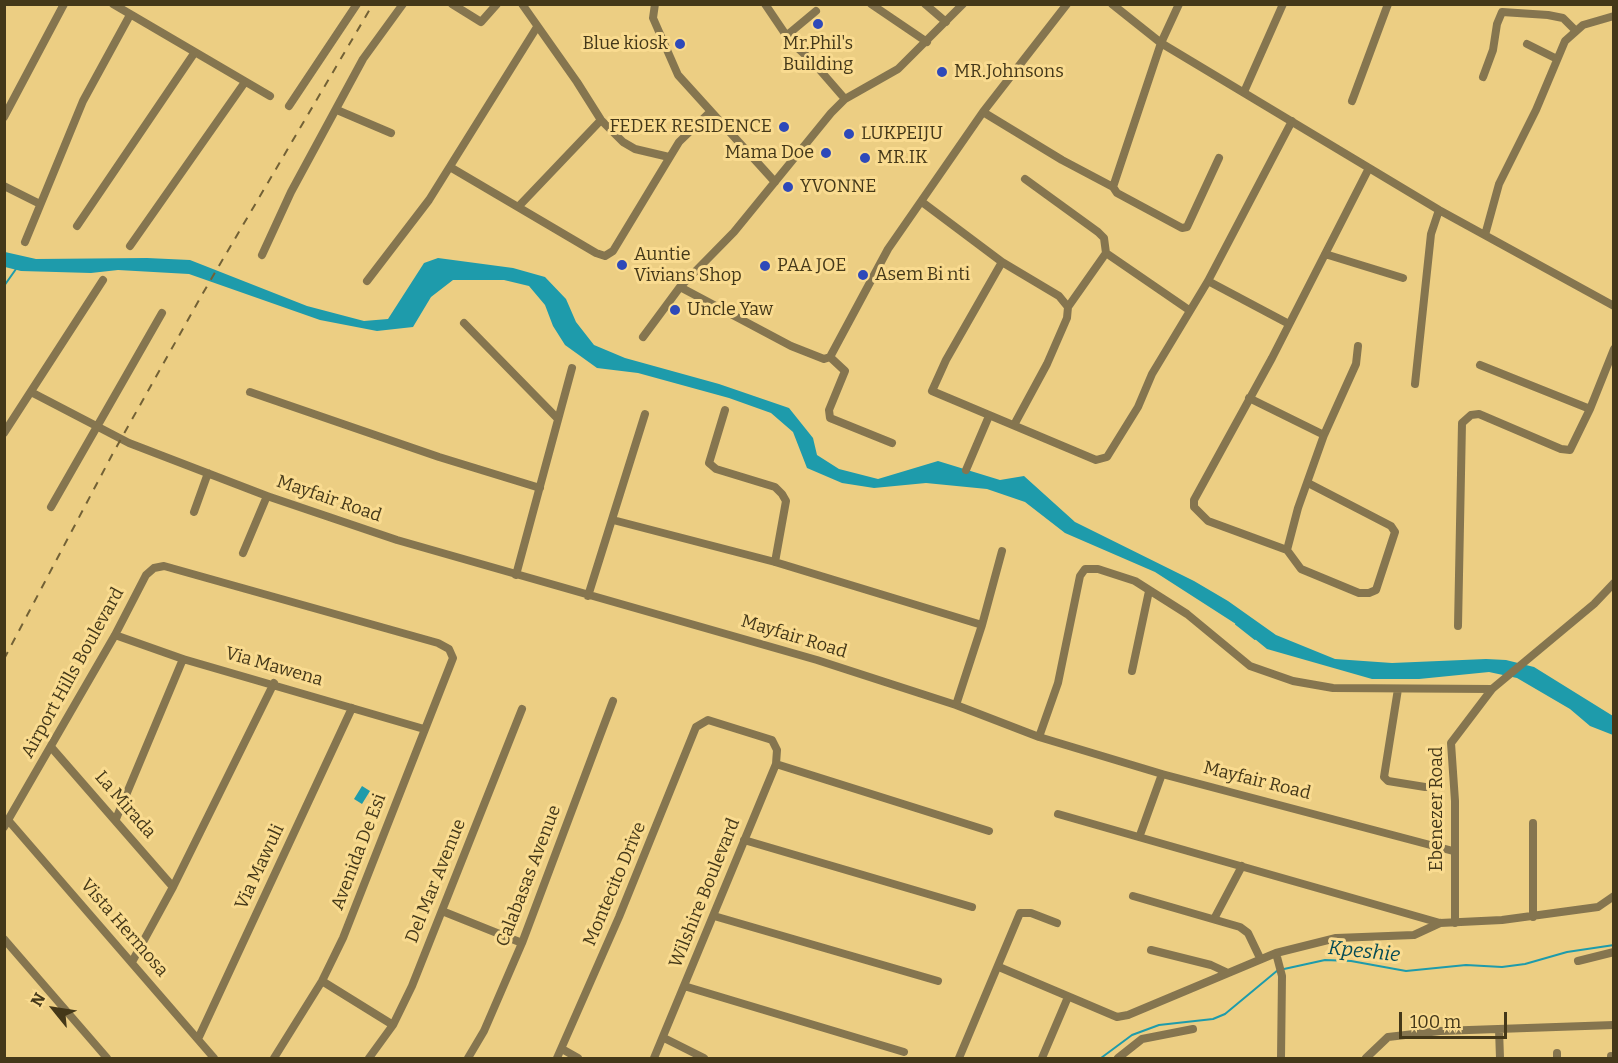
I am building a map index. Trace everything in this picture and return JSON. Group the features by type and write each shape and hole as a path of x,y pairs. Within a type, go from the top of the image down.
{"street":[{"path":"4,117 64,4"},
{"path":"113,4 270,96"},
{"path":"289,106 357,4"},
{"path":"262,255 291,192 363,59 403,4"},
{"path":"452,4 481,22 497,4"},
{"path":"522,4 601,120 623,142 635,149 669,158"},
{"path":"656,4 653,18 678,75 775,182"},
{"path":"765,4 786,36 820,69 845,99"},
{"path":"872,4 927,42"},
{"path":"925,4 946,22"},
{"path":"643,337 680,287 734,232 831,112 845,99 898,69 963,4"},
{"path":"680,287 791,346 824,359 830,357 888,249 983,112 1067,4"},
{"path":"1112,4 1161,43 1439,210 1614,306"},
{"path":"1113,187 1161,43 1179,4"},
{"path":"1244,92 1283,4"},
{"path":"1352,101 1388,4"},
{"path":"786,36 816,11"},
{"path":"1483,77 1493,50 1502,12 1556,16 1563,18 1575,30"},
{"path":"24,242 83,100 130,15"},
{"path":"1485,235 1498,184 1536,110 1565,41 1575,30 1593,20 1614,16"},
{"path":"367,281 429,200 537,27"},
{"path":"1527,44 1557,58"},
{"path":"77,226 195,52"},
{"path":"130,246 245,82"},
{"path":"337,110 391,133"},
{"path":"450,167 605,256 613,251 679,142 710,112"},
{"path":"983,112 1062,160 1113,187 1117,193 1182,228 1187,227 1219,158"},
{"path":"519,206 601,120"},
{"path":"1002,262 946,360 932,391 1096,459 1107,457 1116,446 1152,374 1208,281 1292,121"},
{"path":"1308,483 1391,526 1395,532 1382,578 1376,590 1359,593 1301,569 1287,550 1208,522 1194,507 1196,494 1289,324 1370,168"},
{"path":"1014,425 1047,364 1067,318 1068,307 1106,253 1104,238 1098,232 1025,179"},
{"path":"4,186 40,204"},
{"path":"922,202 1002,262 1059,296 1068,307"},
{"path":"1415,384 1431,234 1439,210"},
{"path":"1106,253 1189,310"},
{"path":"1325,254 1403,278"},
{"path":"4,433 103,280"},
{"path":"1208,281 1289,324"},
{"path":"1059,296 1075,294"},
{"path":"51,507 162,313"},
{"path":"464,323 558,419"},
{"path":"1287,550 1324,435 1356,364 1358,346"},
{"path":"1458,626 1462,423 1471,415 1479,414 1561,449 1570,450 1590,409 1614,349"},
{"path":"830,357 843,366 845,374 829,410 830,418 892,443"},
{"path":"1480,364 1590,409"},
{"path":"516,575 572,368"},
{"name":"Mayfair Road","path":"31,392 129,443 267,496 397,540 817,660 956,705 1040,737 1161,774 1453,851"},
{"path":"250,392 439,458 540,488"},
{"path":"1249,398 1324,435"},
{"path":"725,410 709,463 716,469 776,487 782,494 786,501 775,562"},
{"path":"588,596 645,414"},
{"path":"966,470 989,416"},
{"path":"194,512 208,473"},
{"path":"243,553 267,496"},
{"path":"613,520 775,562 982,625"},
{"path":"956,705 982,625 1002,551"},
{"name":"Airport Hills Boulevard","path":"6,824 115,636 147,575 154,568 164,566 438,643 449,650"},
{"path":"1040,737 1058,683 1080,576 1085,569 1123,575 1187,614 1242,661 1293,681 1333,688 1492,689"},
{"name":"Ebenezer Road","path":"1455,923 1453,851 1455,801 1451,743 1492,689 1523,660 1594,604 1614,584"},
{"path":"1132,671 1149,591"},
{"name":"Via Mawena","path":"115,636 183,659 274,683 424,729"},
{"name":"Avenida De Esi","path":"274,1059 322,981 362,892 453,658 449,650"},
{"path":"116,819 183,659"},
{"path":"132,962 174,887 274,683"},
{"path":"1398,689 1384,777 1388,781 1425,787"},
{"name":"Calabasas Avenue","path":"468,1059 484,1030 522,943 613,701"},
{"name":"Via Mawuli","path":"198,1039 352,708"},
{"name":"Del Mar Avenue","path":"369,1059 393,1025 412,986 522,709"},
{"name":"Montecito Drive","path":"557,1059 619,917 696,728 708,720 772,740 777,750 776,764"},
{"name":"La Mirada","path":"51,747 174,887"},
{"path":"776,764 989,831"},
{"name":"Wilshire Boulevard","path":"654,1059 776,764"},
{"path":"1140,836 1161,774"},
{"path":"1059,814 1440,923 1533,917 1598,907 1614,896"},
{"path":"1533,823 1533,917"},
{"name":"Vista Hermosa","path":"6,824 132,962 214,1059"},
{"path":"744,840 972,907"},
{"path":"1214,919 1242,866"},
{"path":"1133,896 1245,930 1260,958"},
{"path":"442,911 522,943"},
{"path":"959,1059 1020,913 1024,911 1057,923"},
{"path":"714,916 938,981"},
{"path":"999,967 1108,1014 1128,1015 1276,952 1336,938 1414,935 1440,923"},
{"path":"4,939 107,1059"},
{"path":"1151,950 1211,965 1226,972"},
{"path":"1276,952 1282,976 1281,1059"},
{"path":"1578,961 1614,952"},
{"path":"322,981 393,1025"},
{"path":"684,986 904,1052"},
{"path":"1042,1059 1068,997"},
{"path":"1366,1059 1388,1037 1440,1031 1614,1025"},
{"path":"1118,1059 1142,1039 1193,1029"},
{"path":"1499,1029 1500,1059"},
{"path":"664,1038 704,1059"},
{"path":"562,1049 578,1059"}],"water":[{"path":"5,252 36,259 190,260 307,306 364,321 388,319 424,263 438,258 513,268 545,277 566,299 576,322 594,345 625,358 719,384 789,408 813,438 817,455 839,469 878,479 938,461 1000,480 1024,476 1075,522 1194,581 1228,601 1276,635 1335,659 1392,663 1486,659 1506,660 1534,667 1613,716 1613,735 1590,726 1570,709 1517,678 1489,672 1419,679 1372,679 1267,649 1239,626 1155,572 1065,533 1025,502 987,489 926,483 874,488 842,483 807,468 793,432 771,413 729,398 638,373 597,368 565,345 553,326 545,305 529,286 504,280 453,280 431,297 413,327 377,331 320,320 189,274 118,270 91,273 21,271 5,267"},
{"path":"362,786 370,791 362,804 354,799"}],"waterway":[{"path":"4,286 16,269"},
{"path":"1236,624 1255,639"},
{"name":"Kpeshie","path":"1284,969 1325,960 1351,961 1406,971 1466,965 1502,967 1525,964 1567,952 1614,945"},
{"name":"Kpeshie","path":"1101,1058 1132,1035 1159,1025 1213,1019 1225,1014 1278,970"}],"railway":[{"path":"4,659 112,455 203,293 373,4"}],"place":[{"name":"Mr.Phil's Building","path":"818,24"},
{"name":"Blue kiosk","path":"680,44"},
{"name":"MR.Johnsons","path":"942,72"},
{"name":"FEDEK RESIDENCE","path":"784,127"},
{"name":"LUKPEIJU","path":"849,134"},
{"name":"Mama Doe","path":"826,153"},
{"name":"MR.IK","path":"865,158"},
{"name":"YVONNE","path":"788,187"},
{"name":"Auntie Vivians Shop","path":"622,265"},
{"name":"PAA JOE","path":"765,266"},
{"name":"Asem Bi nti","path":"863,275"},
{"name":"Uncle Yaw","path":"675,310"}]}
